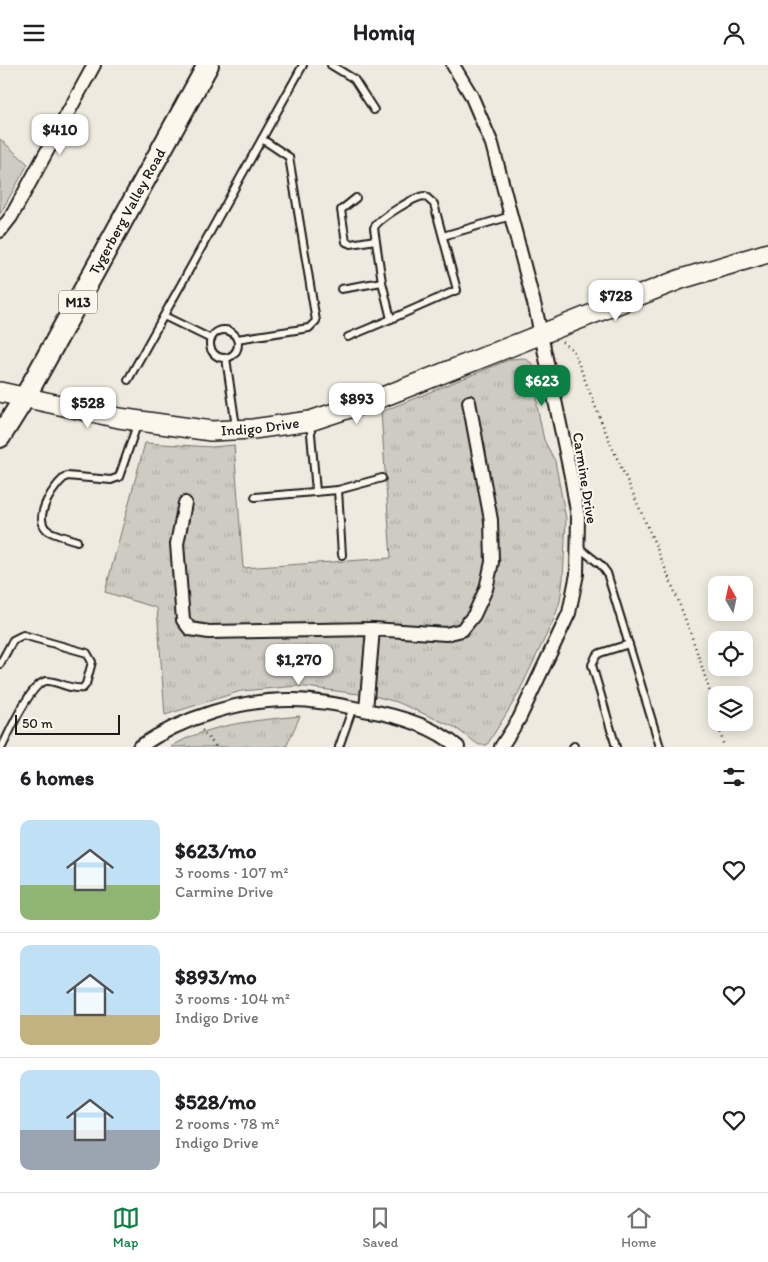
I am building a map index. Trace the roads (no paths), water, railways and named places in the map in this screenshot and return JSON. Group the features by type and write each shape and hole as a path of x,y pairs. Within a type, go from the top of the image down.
{"main road":[{"name":"Tygerberg Valley Road","path":"0,437 25,397 208,65"}],"street":[{"path":"0,231 11,217 94,65"},
{"name":"Carmine Drive","path":"453,65 471,95 492,144 540,334 578,517 577,574 569,613 520,719 501,747"},
{"name":"Indigo Drive","path":"0,392 138,421 211,431 237,431 310,421 380,398 680,279 768,253"},
{"path":"185,503 177,544 183,620 190,629 209,632 373,629 446,634 462,630 474,615 486,589 492,562 491,520 469,402"},
{"path":"366,710 373,629"},
{"path":"139,747 191,720 254,704 297,700 353,707 388,714 410,721 458,747"}],"lane":[{"path":"128,380 304,65"},
{"path":"332,65 354,79 374,111"},
{"path":"237,339 309,328 316,321 289,157 262,139"},
{"path":"348,337 391,319 457,290 432,200 421,196 379,221 374,228 382,282 391,319"},
{"path":"356,199 340,210 346,242 349,245 375,240"},
{"path":"443,236 511,216"},
{"path":"341,289 382,282"},
{"path":"164,316 211,339"},
{"path":"211,339 217,332 226,330 234,333 237,339 237,350 226,357"},
{"path":"211,339 214,352 226,357"},
{"path":"226,357 237,431"},
{"path":"77,541 48,531 42,521 44,507 61,479 67,476 111,480 119,477 138,421"},
{"path":"310,421 316,492"},
{"path":"255,497 338,489 382,478"},
{"path":"338,489 342,555"},
{"path":"578,547 601,565 607,573 660,747"},
{"path":"0,665 13,640 19,636 26,635 87,653 92,662 86,684 83,688 48,681 34,687 2,747"},
{"path":"616,747 592,665 596,656 600,653 629,644"},
{"path":"339,747 353,707"}]}
